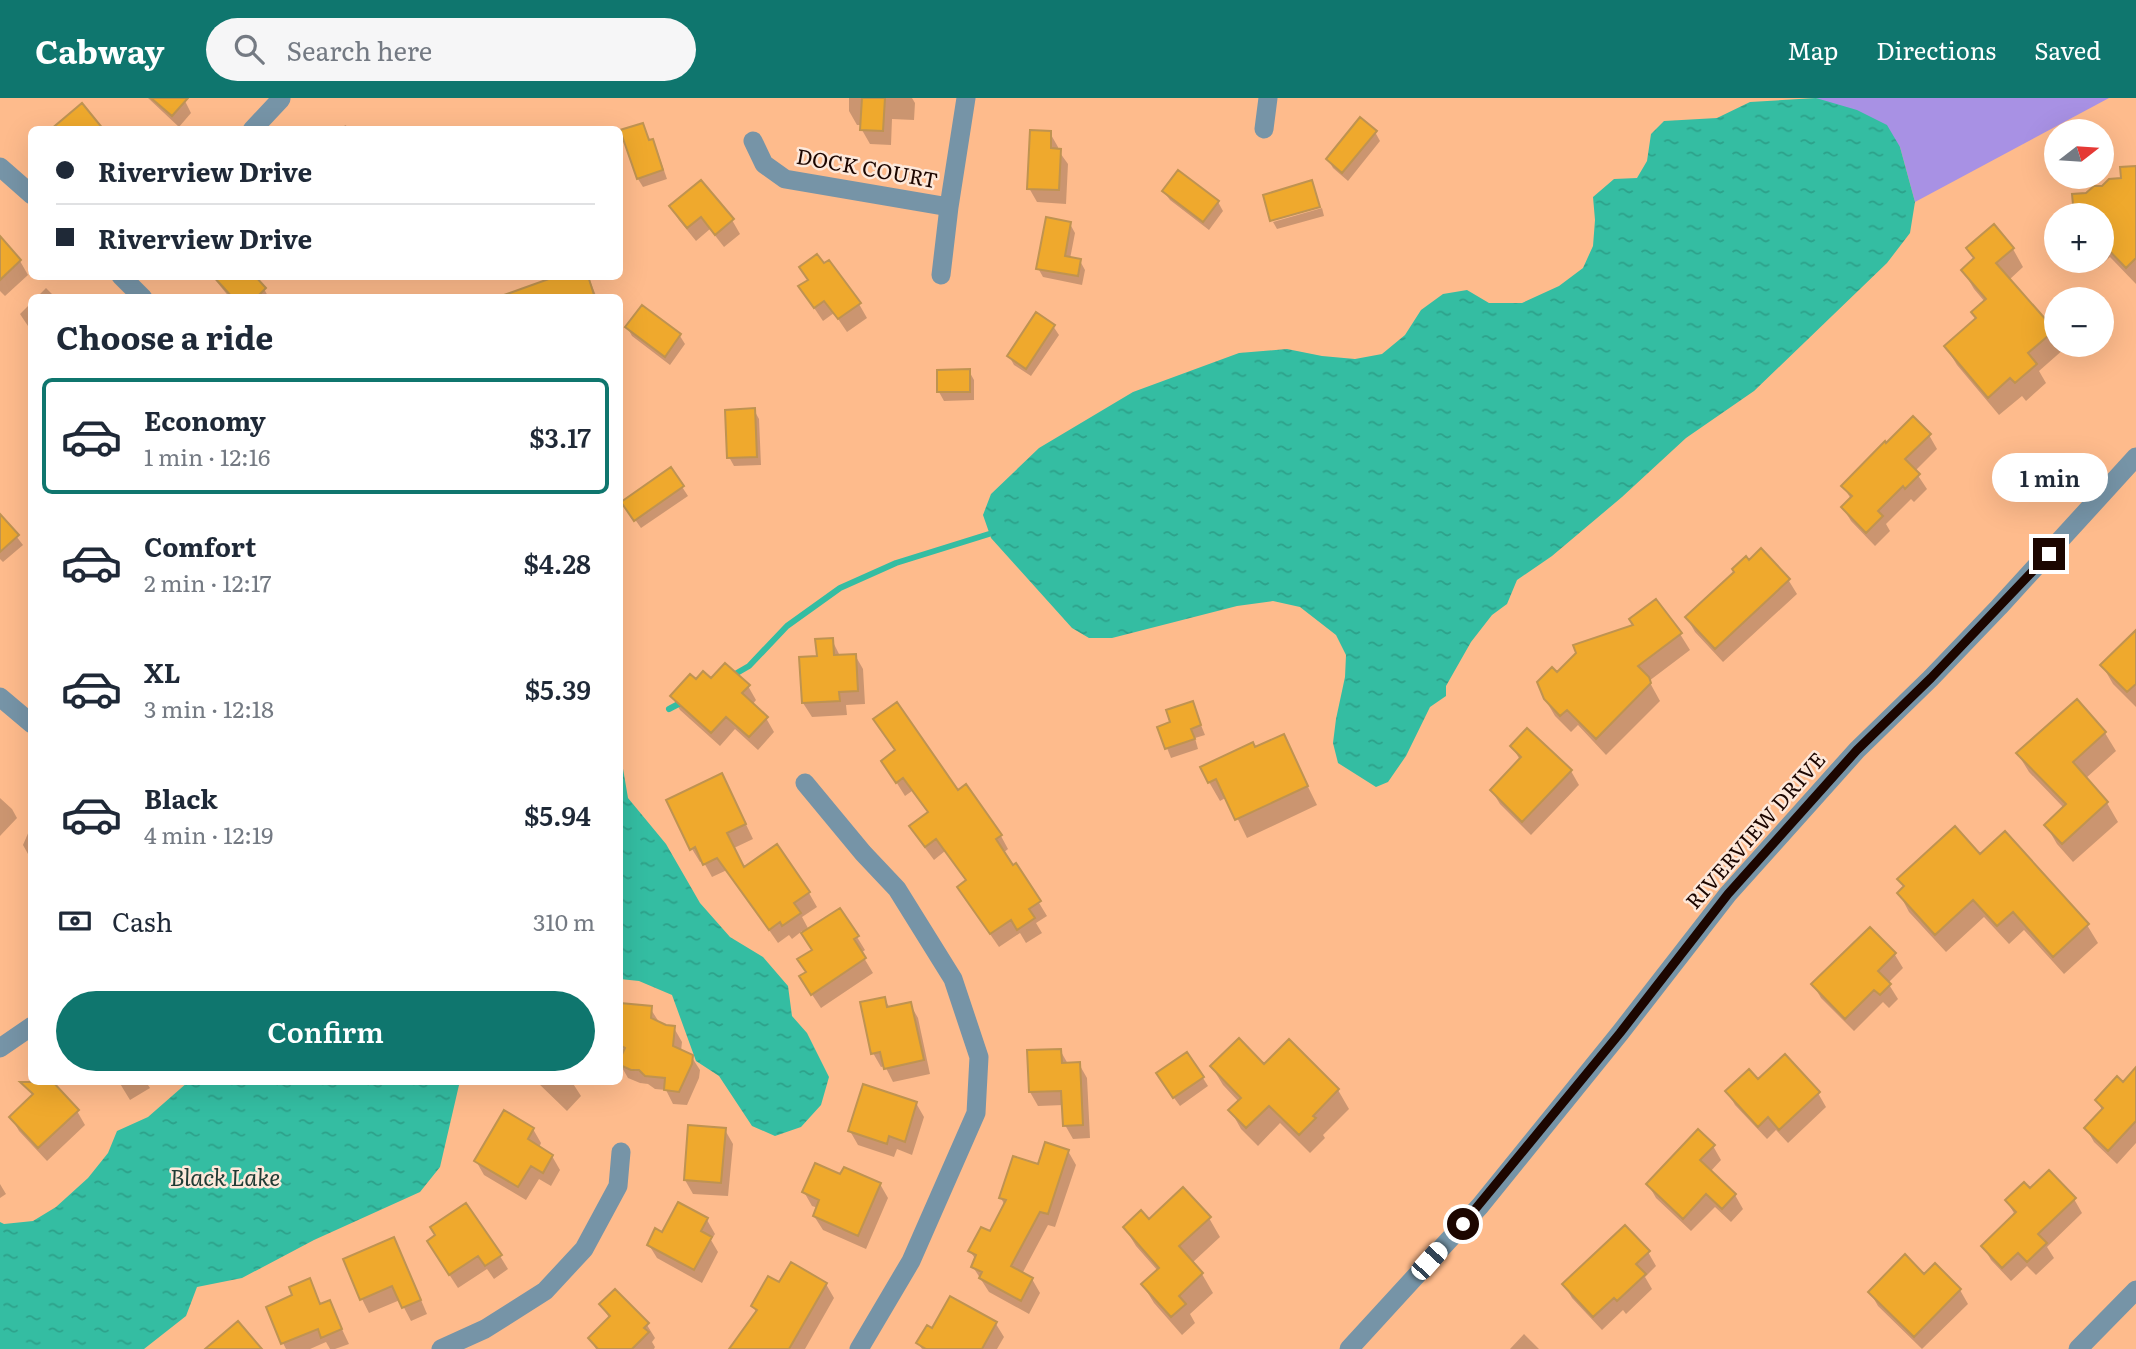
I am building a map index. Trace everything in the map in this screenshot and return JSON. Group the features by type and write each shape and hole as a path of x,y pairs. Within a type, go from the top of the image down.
{"street":[{"path":"941,275 948,207 966,98"},
{"path":"1264,129 1268,98"},
{"path":"256,126 281,99"},
{"name":"DOCK COURT","path":"753,141 764,164 785,179 948,207"},
{"path":"0,167 28,192"},
{"path":"125,280 140,294"},
{"name":"RIVERVIEW DRIVE","path":"1349,1349 1480,1206 1728,894 1857,750 1931,678 2136,457"},
{"path":"0,696 28,720"},
{"path":"805,783 897,889 953,979 979,1057 976,1114 911,1261 859,1349"},
{"path":"0,1048 28,1029"},
{"path":"441,1349 485,1329 545,1291 584,1249 618,1185 621,1152"},
{"path":"2078,1349 2136,1290"}],"shaded area":[{"path":"1816,98 2109,98 2070,119 2044,119 2044,133 1915,202 1900,147"}],"water":[{"path":"1816,98 1857,110 1887,125 1900,147 1915,202 1910,233 1887,263 1754,391 1686,438 1552,556 1517,580 1507,604 1492,615 1471,642 1446,686 1446,696 1430,707 1406,756 1388,782 1376,787 1338,763 1333,743 1345,677 1346,655 1336,635 1300,607 1273,601 1237,606 1112,638 1089,638 1072,628 991,538 983,515 991,494 1039,448 1133,392 1239,353 1287,349 1355,359 1382,354 1405,335 1421,310 1443,294 1467,290 1489,303 1522,303 1559,286 1583,268 1593,246 1593,197 1614,179 1637,178 1647,161 1651,134 1664,121 1717,118 1750,102"},
{"path":"623,769 628,798 666,844 700,903 730,937 763,957 788,986 792,1016 807,1033 829,1077 821,1105 801,1127 775,1136 752,1126 719,1076 696,1061 672,995 639,981 623,979"},
{"name":"Black Lake","path":"185,1085 459,1085 440,1167 420,1192 314,1240 242,1278 197,1287 186,1316 144,1349 0,1349 0,1222 4,1224 33,1221 56,1207 88,1178 108,1153 117,1131 148,1117"}],"building":[{"path":"151,98 188,98 172,116"},
{"path":"862,98 885,98 883,131 860,130"},
{"path":"82,103 101,126 55,126"},
{"path":"1360,117 1377,131 1342,173 1326,159"},
{"path":"643,123 649,140 653,139 663,170 637,179 623,139 623,129"},
{"path":"1030,130 1051,131 1051,148 1061,149 1059,190 1027,189"},
{"path":"2136,166 2136,258 2126,268 2114,256 2114,203 2073,203 2072,194 2086,193 2091,189 2114,189 2114,179 2121,178 2120,167"},
{"path":"1178,170 1219,201 1203,222 1162,191"},
{"path":"701,180 734,219 715,235 701,217 687,228 669,206"},
{"path":"1312,180 1320,207 1270,221 1263,195"},
{"path":"1046,217 1071,222 1065,256 1081,259 1078,276 1036,269"},
{"path":"1994,224 2014,248 1996,263 2044,318 2044,339 2028,353 2037,364 2015,383 2010,378 1988,398 1944,346 1976,318 1971,312 1986,299 1961,270 1974,258 1966,248"},
{"path":"0,236 21,260 0,280"},
{"path":"817,254 824,263 829,260 861,303 838,319 824,301 814,308 798,286 808,280 799,267"},
{"path":"217,280 259,280 266,288 260,294 229,294"},
{"path":"546,280 589,280 594,294 507,294"},
{"path":"642,305 681,334 665,357 625,327"},
{"path":"1036,312 1055,325 1026,369 1007,356"},
{"path":"970,369 970,392 937,392 937,370"},
{"path":"755,408 757,457 727,458 725,410"},
{"path":"1913,416 1931,434 1905,459 1920,474 1905,489 1903,486 1878,511 1883,516 1866,533 1841,507 1852,496 1841,486"},
{"path":"671,467 684,486 634,521 623,501"},
{"path":"0,514 19,535 0,552"},
{"path":"1761,548 1790,579 1715,649 1685,617 1734,572 1732,569 1746,556 1749,560"},
{"path":"1656,599 1682,633 1638,666 1651,683 1596,739 1567,710 1560,716 1544,699 1537,682 1552,667 1557,672 1576,653 1573,645 1633,625 1629,619"},
{"path":"2136,630 2136,684 2127,692 2100,665"},
{"path":"833,638 834,655 856,654 858,691 839,692 840,701 802,703 799,657 817,656 815,639"},
{"path":"725,663 750,685 742,693 768,717 749,737 726,717 711,733 670,696 690,674 696,679 703,671 711,678"},
{"path":"2077,699 2106,732 2073,762 2108,802 2062,844 2044,825 2066,804 2016,753"},
{"path":"1193,701 1201,725 1191,729 1195,739 1165,749 1157,727 1170,722 1166,710"},
{"path":"897,702 958,790 966,784 1002,835 996,839 1041,901 1029,909 1035,918 1017,930 1011,920 990,934 957,887 966,880 936,839 925,847 909,826 928,812 903,778 896,783 881,761 895,750 873,719"},
{"path":"1527,728 1572,770 1522,822 1490,790 1521,757 1510,746"},
{"path":"1284,734 1308,786 1235,820 1216,779 1208,783 1200,767 1253,742 1255,747"},
{"path":"722,773 746,824 727,833 744,867 777,844 810,892 794,903 801,913 782,926 780,922 769,930 717,858 703,865 695,847 690,850 666,800"},
{"path":"1955,826 1980,854 2005,831 2089,924 2053,957 2013,912 1997,926 1973,900 1935,935 1897,893 1904,886 1897,879"},
{"path":"840,908 859,936 854,939 866,958 811,995 799,976 806,972 797,959 812,950 801,933"},
{"path":"1870,927 1896,953 1878,971 1891,984 1880,995 1874,990 1845,1019 1811,984"},
{"path":"885,997 887,1007 911,1002 924,1060 884,1069 880,1052 871,1054 860,1002"},
{"path":"623,1003 652,1006 651,1018 675,1026 673,1046 693,1055 692,1064 679,1092 664,1090 665,1078 645,1076 639,1070 623,1066"},
{"path":"1239,1038 1264,1064 1289,1039 1339,1089 1299,1135 1269,1106 1246,1128 1228,1110 1241,1098 1210,1066"},
{"path":"1061,1049 1062,1063 1080,1062 1083,1125 1063,1126 1061,1091 1029,1092 1027,1050"},
{"path":"1187,1052 1204,1077 1173,1098 1156,1073"},
{"path":"1785,1054 1820,1092 1779,1130 1768,1117 1758,1127 1725,1091 1749,1069 1758,1079"},
{"path":"2136,1067 2136,1121 2108,1151 2084,1128 2103,1108 2095,1100 2117,1076 2123,1082"},
{"path":"20,1082 28,1082 28,1085 56,1085 79,1110 38,1148 9,1117 33,1094"},
{"path":"863,1084 917,1102 905,1142 889,1136 887,1144 848,1131"},
{"path":"504,1110 534,1128 528,1139 553,1155 543,1173 531,1166 518,1187 474,1161"},
{"path":"688,1125 726,1128 721,1183 684,1180"},
{"path":"1698,1129 1715,1145 1700,1160 1736,1194 1722,1209 1706,1194 1683,1219 1646,1184"},
{"path":"1045,1142 1069,1150 1048,1214 1040,1212 1011,1266 1033,1278 1021,1301 979,1278 982,1272 971,1267 976,1255 968,1251 981,1227 990,1231 1006,1200 999,1198 1013,1156 1038,1164"},
{"path":"815,1163 840,1174 844,1167 881,1183 858,1236 813,1216 819,1200 802,1192"},
{"path":"2049,1170 2076,1198 2038,1234 2047,1243 2027,1262 2018,1253 2002,1268 1981,1246 2016,1212 2005,1200 2024,1182 2030,1188"},
{"path":"1183,1187 1211,1217 1179,1246 1203,1273 1179,1296 1186,1304 1171,1317 1141,1284 1159,1268 1123,1227 1141,1210 1149,1219"},
{"path":"678,1202 708,1218 701,1231 712,1237 694,1270 647,1245 655,1228 662,1232"},
{"path":"466,1203 502,1255 485,1266 478,1256 449,1275 427,1241 435,1235 430,1227"},
{"path":"1625,1225 1650,1251 1636,1264 1646,1274 1617,1301 1614,1298 1593,1317 1562,1284"},
{"path":"394,1237 421,1300 402,1308 392,1286 360,1300 343,1259"},
{"path":"1905,1254 1924,1274 1935,1263 1961,1289 1914,1337 1868,1292"},
{"path":"791,1262 827,1283 789,1349 729,1349 757,1310 751,1306 768,1276 779,1282"},
{"path":"310,1278 320,1304 330,1300 342,1329 321,1338 318,1329 281,1344 266,1307 292,1295 289,1287"},
{"path":"615,1289 649,1323 644,1328 649,1332 632,1349 598,1349 588,1338 610,1316 599,1304"},
{"path":"950,1296 997,1322 982,1349 926,1349 916,1343 927,1325 932,1328"},
{"path":"238,1321 262,1349 205,1349"}],"waterway":[{"path":"730,677 749,666 787,626 840,588 896,563 989,534"},
{"path":"669,709 686,700"}],"route":[{"path":"1463,1224 1620,1033 1728,894 1857,750 1931,678 2049,554"}]}
